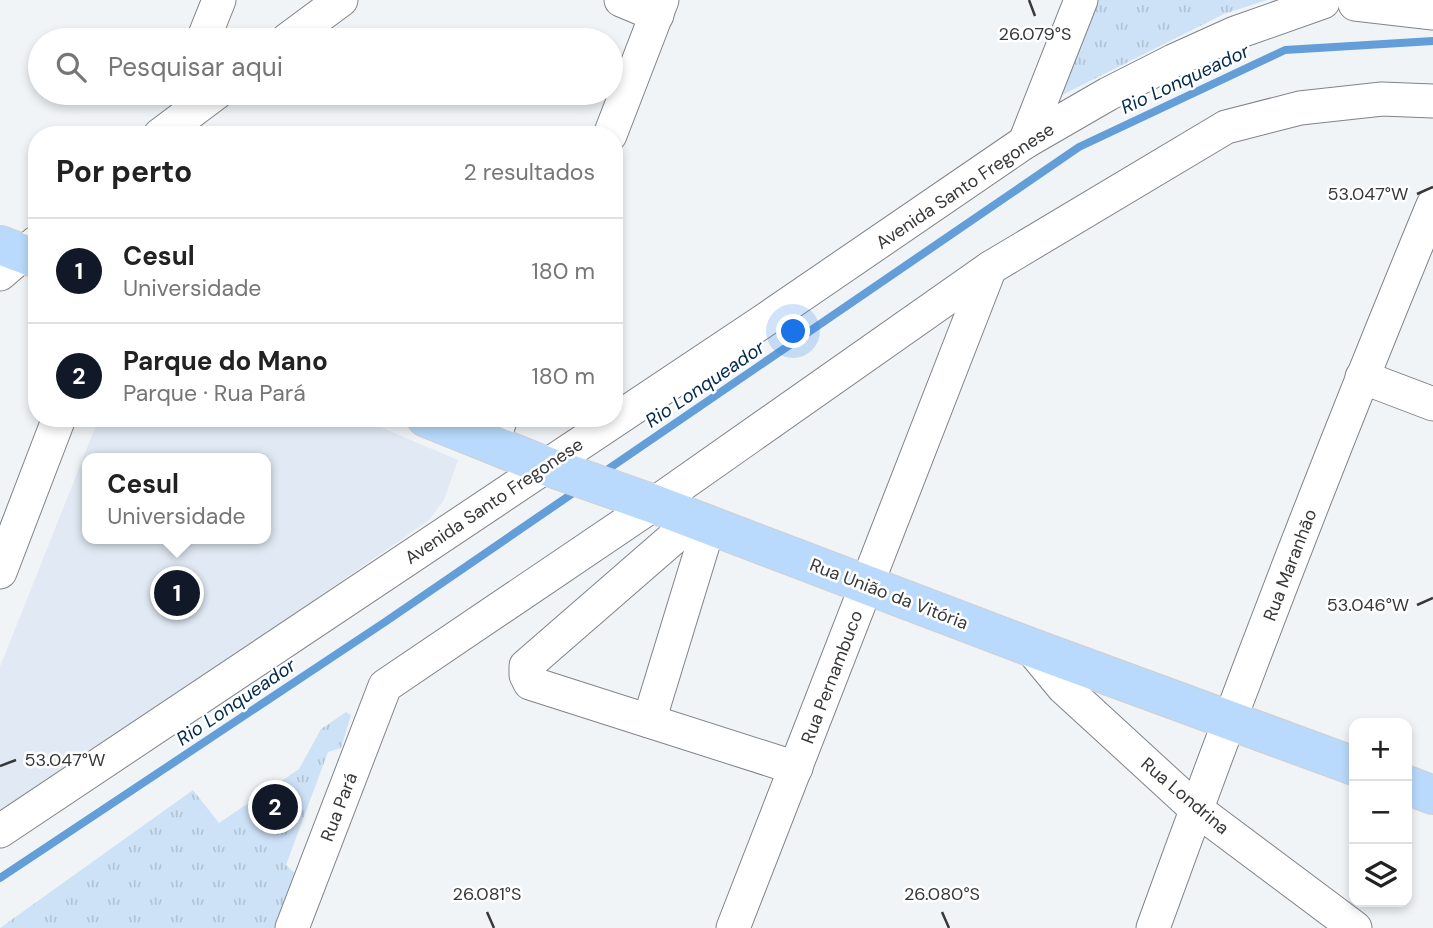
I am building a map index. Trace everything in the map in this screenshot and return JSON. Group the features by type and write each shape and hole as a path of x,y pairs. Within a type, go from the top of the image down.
{"main road":[{"name":"Rua União da Vitória","path":"471,427 496,432 553,469 641,499 1230,722 1349,764"},
{"path":"1412,787 1433,794"}],"street":[{"path":"208,28 219,0"},
{"path":"303,28 341,0"},
{"path":"621,0 659,7 623,101"},
{"path":"1026,142 1081,0"},
{"path":"1340,1 1433,13"},
{"name":"Avenida Santo Fregonese","path":"623,420 1026,142 1108,94 1235,33 1340,1"},
{"path":"641,499 990,268 1226,128 1300,107 1382,99 1433,101"},
{"path":"168,126 177,105"},
{"path":"173,126 200,105"},
{"path":"613,126 621,105"},
{"name":"Rua Maranhão","path":"1153,928 1362,377 1433,205"},
{"name":"Rua Pernambuco","path":"733,928 990,268"},
{"path":"1362,377 1433,404"},
{"path":"0,572 56,427"},
{"name":"Avenida Santo Fregonese","path":"0,831 553,469 613,427"},
{"name":"Rua Pará","path":"292,928 385,686 641,499"},
{"path":"701,522 526,666 526,675 530,683 796,768"},
{"path":"649,721 701,522"},
{"name":"Rua Londrina","path":"1030,647 1063,687 1196,809 1355,928"}],"shaded area":[{"path":"95,427 380,427 458,460 444,500 429,520 0,814 0,667 82,461 82,544 271,544 271,453 85,453"}],"green space":[{"path":"1097,0 1267,0 1224,14 1058,97"},
{"path":"346,712 351,715 341,748 328,752 286,865 295,873 274,928 0,928 193,790 219,823 299,769 321,729"}],"waterway":[{"name":"Rio Lonqueador","path":"601,474 1079,147 1285,50 1433,41"},
{"name":"Rio Lonqueador","path":"0,878 385,622 579,489"}],"place":[{"name":"Cesul","path":"177,593"},
{"name":"Parque do Mano","path":"275,807"}]}
